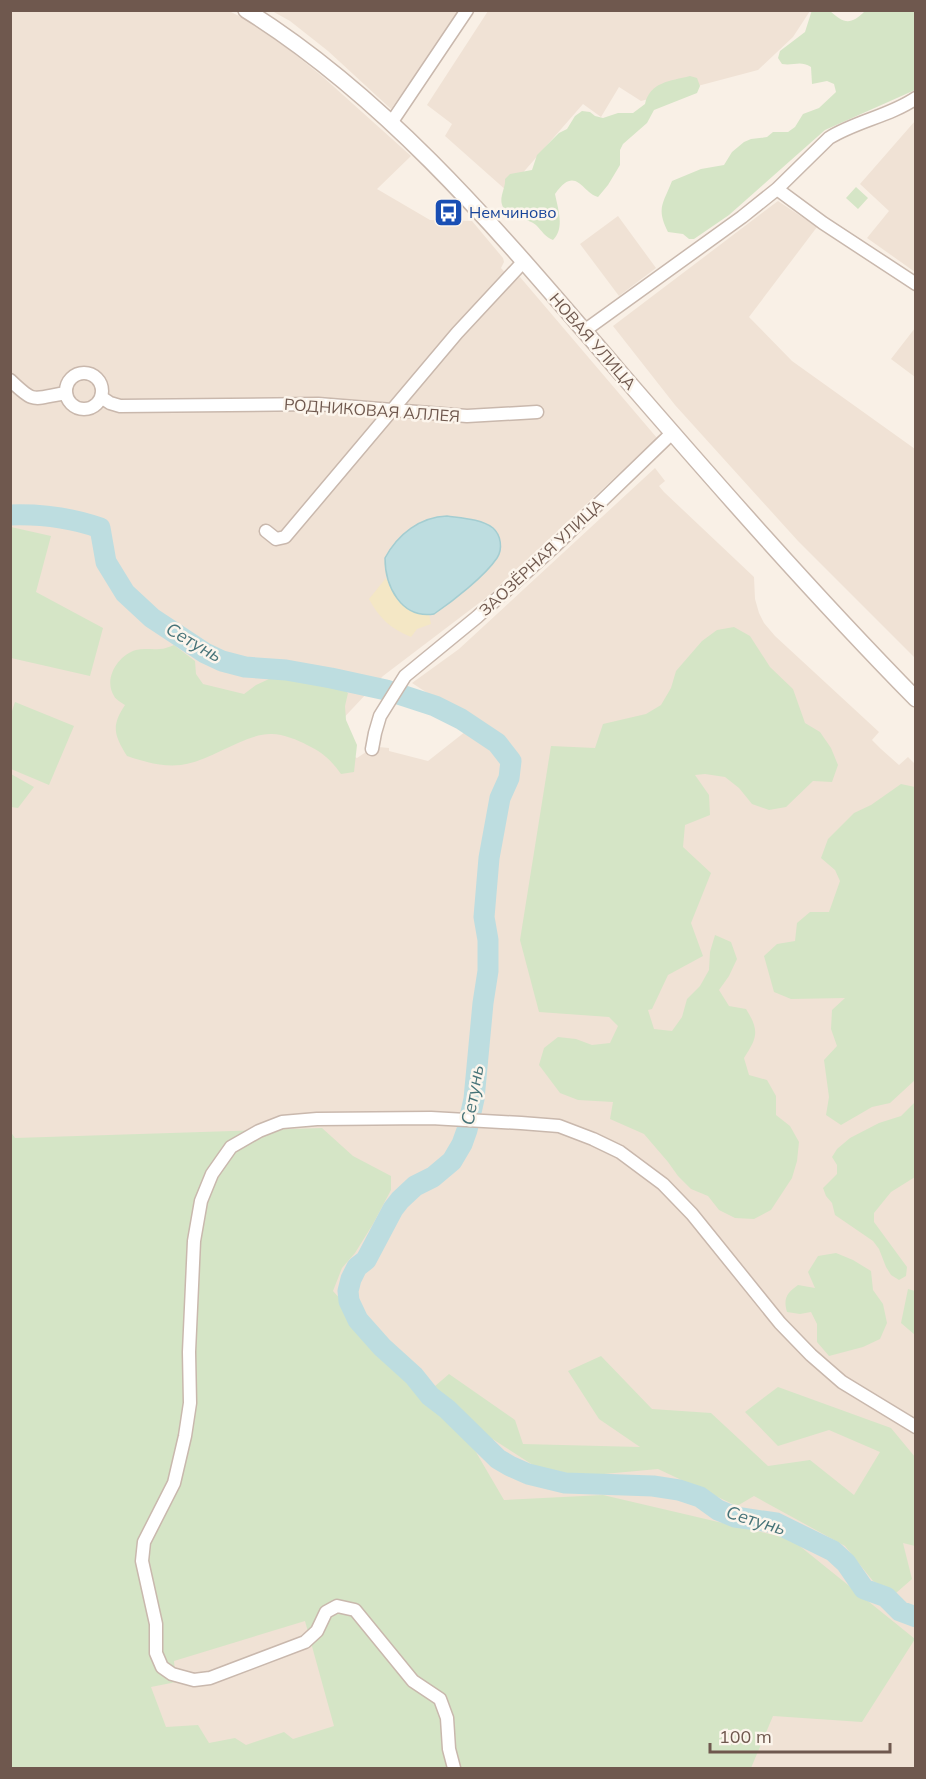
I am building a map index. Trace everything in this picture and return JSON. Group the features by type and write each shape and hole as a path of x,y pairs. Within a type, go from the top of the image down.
{"street":[{"name":"НОВАЯ УЛИЦА","path":"246,10 308,54 391,123 471,203 742,513 915,699"},
{"path":"391,123 467,10"},
{"path":"584,331 742,217 777,189 829,138 898,108 915,98"},
{"path":"777,189 823,223 915,284"},
{"path":"266,531 276,539 285,537 457,333 524,261"},
{"path":"90,374 100,383 101,397 98,403 85,410 72,405 65,393 70,379 75,375 90,374"},
{"path":"10,380 33,399 65,393"},
{"name":"РОДНИКОВАЯ АЛЛЕЯ","path":"101,397 120,406 318,404 467,416 537,412"},
{"name":"ЗАОЗЁРНАЯ УЛИЦА","path":"372,749 381,716 405,676 477,617 555,546 672,433"},
{"path":"454,1768 449,1749 447,1718 440,1699 412,1681 355,1610 336,1606 326,1612 317,1631 305,1642 210,1678 194,1680 172,1674 162,1667 156,1653 156,1624 142,1561 144,1542 174,1483 185,1436 190,1403 189,1352 194,1241 201,1201 212,1174 231,1147 259,1131 282,1122 317,1119 431,1118 559,1126 611,1148 645,1169 663,1184 692,1214 780,1323 811,1355 842,1382 915,1427"}],"shaded area":[{"path":"11,11 229,11 276,39 323,77 411,156 377,189 430,220 472,221 503,258 501,268 513,281 520,277 657,438 487,597 383,676 322,741 357,758 369,750 378,750 379,747 428,761 475,724 412,683 459,649 655,468 665,481 659,486 664,492 754,577 755,599 759,613 775,636 879,732 872,740 881,749 899,765 908,757 915,764 915,1768 11,1768"},
{"path":"272,11 460,11 391,109 328,51 290,21"},
{"path":"488,11 810,11 793,37 758,70 641,101 619,87 601,117 583,104 507,191 445,136 452,124 427,105"},
{"path":"915,121 915,272 867,238 889,211 860,184"},
{"path":"778,201 817,227 749,317 792,361 915,449 915,658 798,541 675,405 613,326"},
{"path":"618,216 656,268 619,296 580,244"},
{"path":"915,328 915,377 891,359"}],"green space":[{"path":"812,10 830,11 848,21 856,19 865,11 915,11 915,90 825,130 729,215 694,239 689,239 683,234 668,232 662,217 662,206 672,181 701,169 724,165 732,152 751,139 767,137 773,132 788,132 795,127 803,114 819,108 836,92 834,84 827,81 812,84 811,67 800,64 782,64 778,58 780,51 805,32"},
{"path":"690,76 697,78 700,86 697,93 654,110 647,123 623,144 620,150 620,165 598,197 574,181 568,181 562,185 555,194 560,224 553,240 536,225 506,211 503,207 501,200 505,179 510,174 532,170 537,155 559,133 567,129 575,116 582,111 603,118 618,113 633,113 645,104 651,91 656,87 668,81"},
{"path":"856,187 868,198 858,209 846,198"},
{"path":"11,527 51,536 36,592 103,628 90,676 11,658"},
{"path":"734,627 750,636 770,667 793,689 805,723 820,732 831,748 838,765 832,782 813,781 786,807 769,810 752,804 739,788 725,777 695,775 709,795 710,815 685,825 683,847 711,873 691,923 703,956 668,975 652,1009 648,1010 654,1029 672,1031 682,1017 687,999 700,986 709,970 710,952 715,935 731,942 737,959 719,990 729,1006 746,1009 755,1029 754,1040 744,1058 749,1075 767,1080 776,1096 776,1115 790,1126 799,1142 792,1178 771,1210 754,1219 735,1218 719,1210 708,1196 691,1189 644,1134 610,1119 613,1102 578,1100 560,1093 539,1065 544,1048 558,1037 576,1039 592,1045 610,1043 618,1026 609,1017 539,1012 520,940 551,746 595,748 603,724 646,714 661,705 671,688 676,671 702,641 717,630"},
{"path":"174,645 195,661 196,674 203,684 244,694 269,679 283,677 338,685 348,693 345,706 346,720 357,745 354,772 341,774 317,751 295,739 276,734 251,738 181,765 154,764 127,756 119,742 116,730 118,719 125,705 115,697 111,689 111,675 118,662 129,653 142,649 162,649"},
{"path":"15,702 74,726 49,785 11,769 11,714"},
{"path":"11,774 34,787 18,808 11,807"},
{"path":"901,784 915,787 915,1080 890,1103 872,1107 841,1125 826,1115 829,1097 824,1060 837,1046 831,1029 832,1010 845,998 791,999 774,992 764,956 777,944 795,941 797,923 810,912 829,912 840,881 835,870 821,858 828,839 854,813 871,805"},
{"path":"915,1102 915,1177 891,1192 874,1213 874,1222 907,1267 906,1276 899,1280 891,1275 873,1241 835,1215 832,1203 823,1188 837,1174 837,1165 832,1157 837,1149 850,1138 879,1123 901,1116"},
{"path":"322,1128 353,1156 391,1176 391,1190 355,1253 342,1268 333,1291 473,1447 504,1500 603,1495 791,1539 915,1639 862,1722 773,1716 751,1768 11,1768 10,1131 15,1138","holes":["305,1621 334,1726 293,1739 284,1732 246,1745 235,1738 209,1743 198,1725 166,1727 151,1687 176,1682 174,1661"]},
{"path":"836,1253 871,1271 873,1290 883,1304 887,1323 880,1339 863,1347 829,1356 817,1342 817,1324 811,1312 800,1314 787,1312 785,1303 789,1293 798,1285 815,1288 808,1272 818,1256"},
{"path":"908,1289 915,1291 915,1335 901,1323"},
{"path":"601,1356 652,1409 711,1413 768,1466 810,1460 854,1495 880,1452 829,1430 778,1446 745,1412 778,1387 891,1428 915,1457 915,1546 903,1543 912,1579 896,1593 873,1581 845,1546 754,1496 737,1506 658,1469 582,1476 536,1467 477,1429 434,1387 449,1374 515,1420 523,1444 640,1447 599,1419 568,1371"}],"sand":[{"path":"386,578 397,598 414,611 429,614 431,624 417,629 411,637 397,630 381,617 369,599"}],"water":[{"path":"447,516 477,521 493,528 499,538 499,554 477,580 434,614 412,611 404,606 392,589 385,558 396,541 411,528 437,517"}],"waterway":[{"name":"Сетунь","path":"10,515 56,517 100,528 106,562 125,593 152,618 205,653 222,661 245,667 286,670 331,678 386,690 435,706 461,719 497,743 511,761 509,778 500,798 489,858 484,917 488,940 488,971 474,1099 467,1130 452,1161 433,1177 415,1186 400,1200 366,1260 357,1267 348,1291 349,1301 358,1320 382,1347 414,1376 430,1396 447,1409 498,1459 510,1466 528,1474 565,1483 653,1486 679,1490 700,1497 718,1510 735,1517 776,1523 833,1551 846,1563 864,1589 886,1597 900,1611 916,1617"}],"place":[{"name":"Немчиново","path":"448,212"}]}
